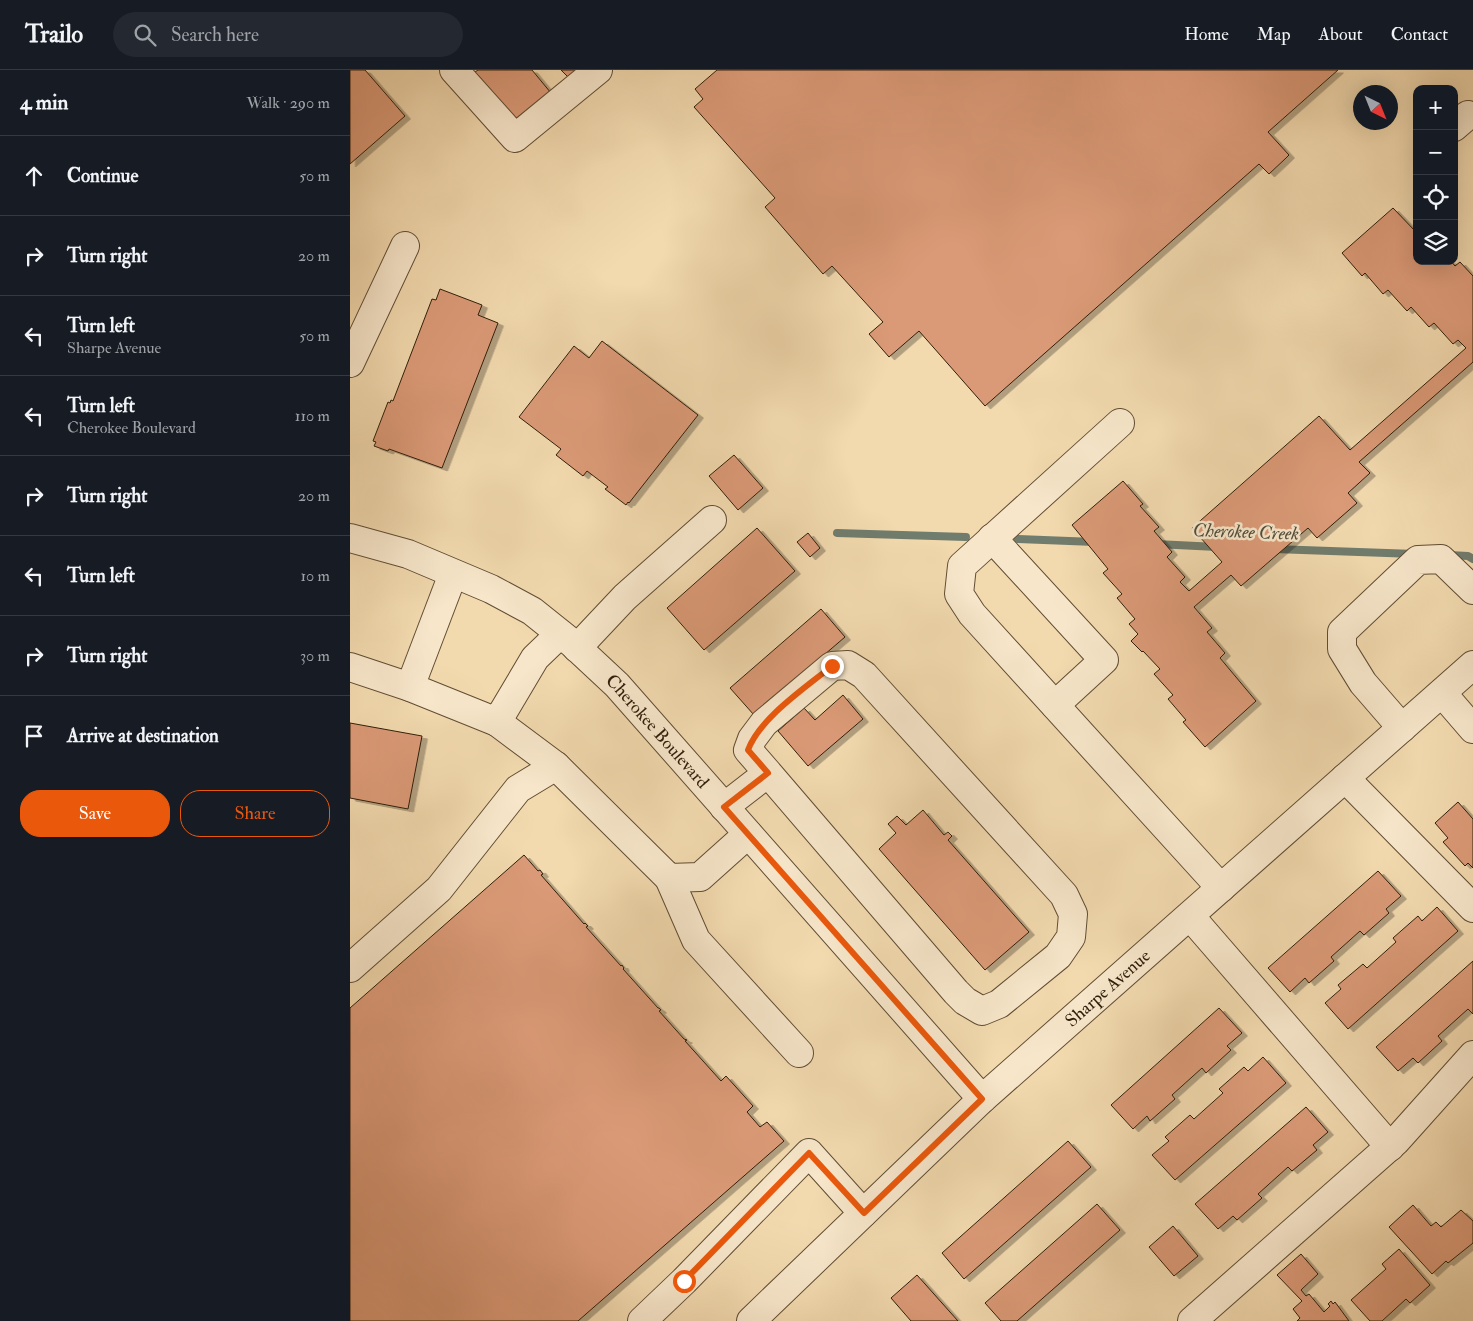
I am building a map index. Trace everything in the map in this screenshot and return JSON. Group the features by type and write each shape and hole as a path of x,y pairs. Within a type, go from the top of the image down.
{"street":[{"path":"454,70 515,138 598,70"},
{"path":"350,362 405,246"},
{"path":"1120,423 962,566 959,594 972,614 1221,888"},
{"path":"497,722 535,658 569,641 625,597 712,520"},
{"name":"Cherokee Boulevard","path":"350,538 408,554 491,589 532,611 569,641 617,685 982,1099"},
{"path":"992,538 1104,660 1055,705"},
{"path":"1402,728 1363,683 1342,649 1342,632 1418,560 1440,559 1473,590"},
{"path":"410,686 453,574"},
{"path":"848,665 864,675 1064,895 1073,914 1071,937 1058,956 1000,1004 982,1011 965,1001 956,992 768,773 748,750 752,739 764,722 832,666 848,665"},
{"name":"Sharpe Avenue","path":"755,1320 982,1099 1473,665"},
{"path":"350,667 410,686 497,722 556,766 669,878 696,940 799,1053"},
{"path":"1442,693 1473,729"},
{"path":"350,968 439,889 518,789 556,766"},
{"path":"724,807 768,773"},
{"path":"1344,778 1473,908"},
{"path":"669,878 700,877 748,834"},
{"path":"1190,916 1390,1147"},
{"path":"1192,1321 1390,1147 1473,1055"},
{"path":"642,1321 684,1281 809,1153 864,1213"}],"building":[{"path":"350,70 365,70 405,116 350,164"},
{"path":"478,70 532,70 551,93 518,121 475,72"},
{"path":"561,70 578,70 569,78"},
{"path":"717,70 1338,70 1268,132 1289,155 1286,158 1269,174 1259,164 985,406 919,331 889,357 869,334 883,322 832,266 823,274 765,207 775,198 694,107 703,99 695,89"},
{"path":"1393,208 1413,229 1413,265 1455,266 1460,262 1473,276 1473,362 1359,462 1370,473 1348,493 1357,503 1317,538 1308,528 1241,586 1231,575 1194,607 1212,628 1207,632 1225,653 1220,658 1256,701 1205,747 1183,722 1186,720 1168,699 1173,695 1154,674 1160,669 1131,641 1138,634 1129,624 1135,619 1117,598 1122,594 1103,573 1108,569 1072,525 1123,481 1143,504 1140,506 1159,527 1154,531 1172,552 1167,557 1185,577 1180,582 1189,591 1222,562 1192,528 1319,416 1350,450 1466,348 1458,340 1453,344 1434,323 1429,327 1411,307 1407,311 1388,290 1383,294 1365,273 1362,276 1342,253"},
{"path":"440,289 482,305 478,315 498,323 442,468 389,449 388,451 374,446 376,442 373,441 388,402 393,401 432,299 436,300"},
{"path":"602,341 698,415 626,505 605,489 608,487 587,471 583,476 556,455 561,449 519,417 574,346 589,358"},
{"path":"734,455 763,488 738,510 709,476"},
{"path":"757,528 795,571 704,650 667,608"},
{"path":"808,533 820,548 810,557 797,542"},
{"path":"821,609 845,637 754,715 730,688"},
{"path":"843,695 863,719 808,766 778,731 804,708 815,720"},
{"path":"350,723 422,736 408,809 350,798"},
{"path":"1458,802 1473,819 1473,868 1468,863 1465,866 1443,842 1448,838 1435,823"},
{"path":"923,810 944,835 948,832 952,836 948,840 1029,932 985,970 879,849 896,833 888,824 897,816 906,825"},
{"path":"524,855 538,871 540,870 543,874 541,875 584,924 588,926 586,927 622,965 623,969 661,1010 659,1011 687,1040 685,1041 721,1081 726,1076 753,1106 747,1112 760,1127 767,1122 784,1141 578,1321 350,1321 350,1008"},
{"path":"1378,871 1401,896 1386,909 1389,913 1364,935 1360,931 1331,957 1334,961 1309,983 1305,978 1290,992 1268,968"},
{"path":"1437,907 1458,931 1348,1029 1325,1003 1341,989 1338,985 1363,964 1367,968 1396,942 1393,938 1418,916 1422,921"},
{"path":"1473,961 1473,1014 1468,1009 1438,1036 1442,1041 1418,1063 1413,1058 1398,1071 1376,1047"},
{"path":"1219,1008 1242,1033 1227,1046 1231,1050 1206,1073 1202,1068 1172,1095 1175,1099 1150,1121 1147,1116 1133,1129 1111,1105"},
{"path":"1263,1057 1286,1083 1175,1180 1152,1155 1169,1141 1165,1137 1190,1115 1194,1119 1223,1093 1219,1089 1244,1067 1248,1071"},
{"path":"1306,1107 1328,1132 1313,1145 1317,1150 1292,1171 1288,1167 1258,1194 1262,1198 1237,1220 1233,1216 1218,1229 1195,1204"},
{"path":"1068,1141 1091,1167 964,1279 942,1253"},
{"path":"1097,1204 1120,1230 1017,1321 1001,1321 985,1303"},
{"path":"1413,1205 1431,1226 1436,1222 1441,1227 1461,1210 1473,1221 1473,1243 1448,1263 1446,1261 1432,1274 1389,1227"},
{"path":"1173,1226 1198,1256 1174,1276 1149,1247"},
{"path":"1399,1249 1430,1285 1410,1303 1406,1299 1382,1321 1370,1321 1351,1300 1386,1269 1382,1264"},
{"path":"1301,1254 1318,1274 1301,1290 1306,1296 1309,1294 1324,1312 1330,1306 1328,1304 1331,1301 1333,1304 1335,1302 1349,1321 1297,1321 1300,1318 1293,1309 1302,1301 1277,1275"},
{"path":"917,1275 958,1321 911,1321 891,1298"}],"waterway":[{"name":"Cherokee Creek","path":"837,533 966,537"},
{"name":"Cherokee Creek","path":"1018,539 1095,542"},
{"name":"Cherokee Creek","path":"1156,544 1217,547"},
{"name":"Cherokee Creek","path":"1274,549 1415,554"},
{"name":"Cherokee Creek","path":"1449,555 1468,556 1473,559"}],"route":[{"path":"684,1281 809,1153 864,1213 982,1099 724,807 768,773 748,750 752,739 764,722 832,666"}]}
